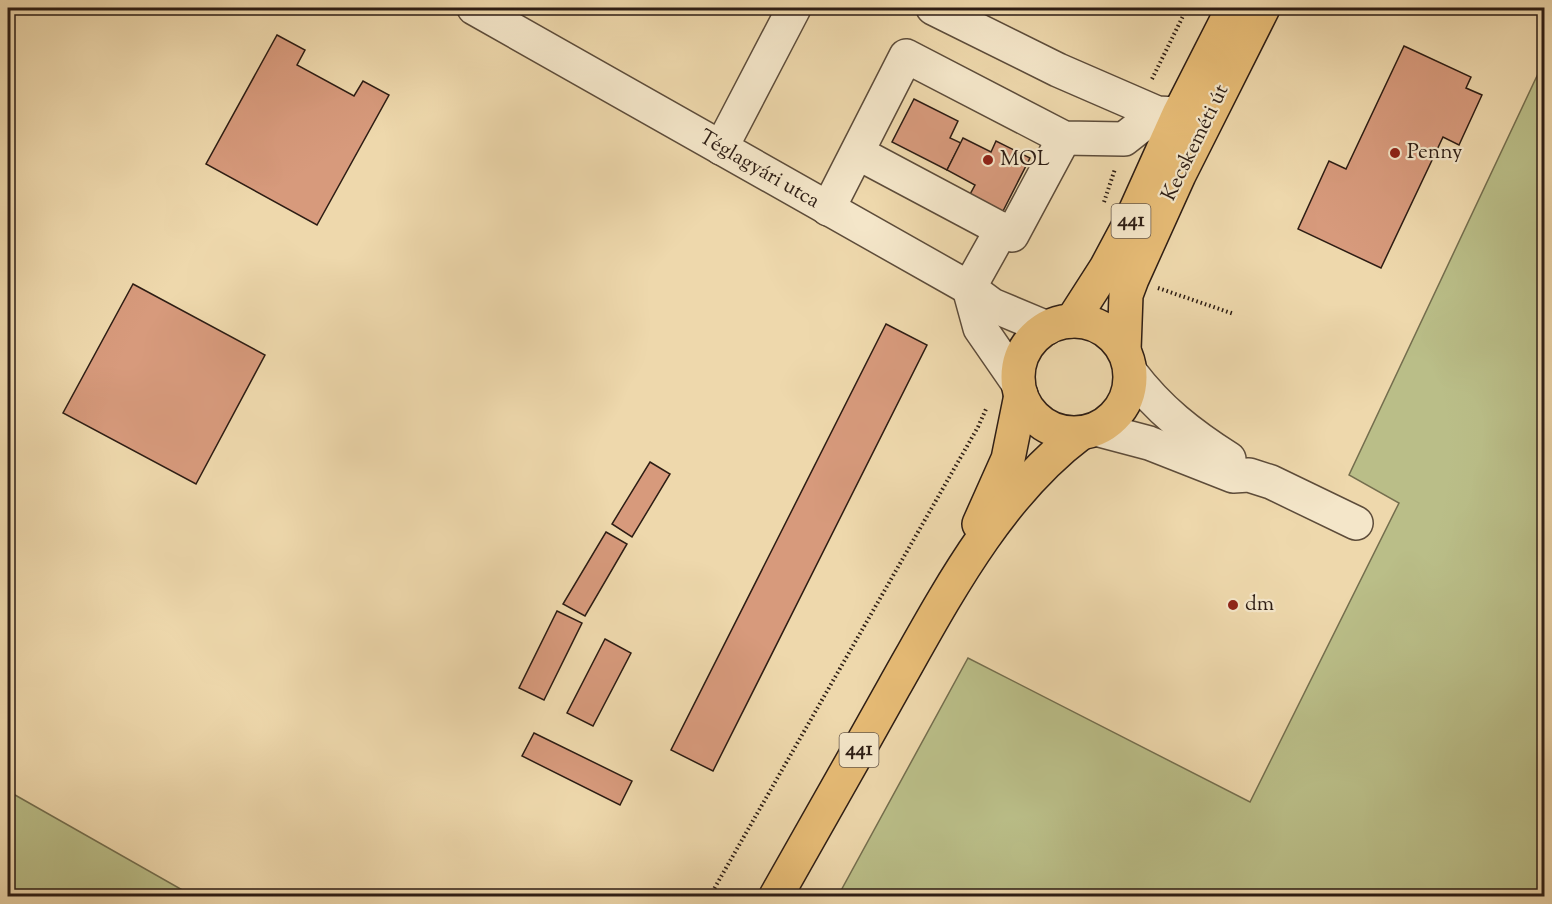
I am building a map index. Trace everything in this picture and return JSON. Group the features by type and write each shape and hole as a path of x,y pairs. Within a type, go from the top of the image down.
{"main road":[{"name":"Kecskeméti út","path":"942,603 1008,459 1020,389 1022,357 1028,345 1059,324 1106,268 1130,223 1159,111 1233,8"},
{"name":"Kecskeméti út","path":"776,897 942,603 994,524 1057,451 1088,431 1106,423 1122,406 1130,385 1127,361 1126,295 1179,175 1263,8"},
{"path":"1059,324 1084,321 1096,325 1112,335 1127,361"},
{"path":"1020,389 1027,407 1045,424 1056,430 1088,431"}],"street":[{"name":"Téglagyári utca","path":"474,8 969,288 992,305 1059,324"},
{"path":"721,148 794,8"},
{"path":"828,209 906,56 1064,138 1124,139 1159,111 1058,70 933,8"},
{"path":"858,153 1012,234 1064,138"},
{"path":"1002,229 969,288 980,328 1020,389"},
{"path":"1127,361 1147,394 1194,437 1239,465 1249,475"},
{"path":"1088,431 1149,443 1233,476 1249,475 1271,482 1356,523"}],"path":[{"path":"1159,111 1187,8"},
{"path":"1104,203 1124,139"},
{"path":"710,897 966,448 989,401"}],"green space":[{"path":"1544,61 1544,896 838,896 968,658 1250,802 1399,503 1349,475"},
{"path":"8,791 193,896 8,896"}],"building":[{"path":"277,35 305,50 297,65 354,96 363,81 389,95 317,225 206,164"},
{"name":"Penny","path":"1404,46 1471,77 1466,88 1482,95 1459,145 1443,137 1381,268 1298,229 1329,161 1346,169"},
{"path":"914,99 958,121 950,138 961,143 947,170 892,142"},
{"path":"963,138 991,152 996,141 1030,158 1001,215 968,198 975,185 947,170"},
{"path":"133,284 265,355 196,484 63,413"},
{"path":"886,324 927,345 713,771 671,750"},
{"path":"650,462 670,474 632,537 612,524"},
{"path":"606,532 627,544 585,616 563,604"},
{"path":"557,611 582,623 544,700 519,688"},
{"path":"605,639 631,653 593,726 567,713"},
{"path":"534,733 632,781 620,805 522,756"}],"place":[{"name":"Penny","path":"1395,153"},
{"name":"MOL","path":"988,160"},
{"name":"dm","path":"1233,605"}]}
